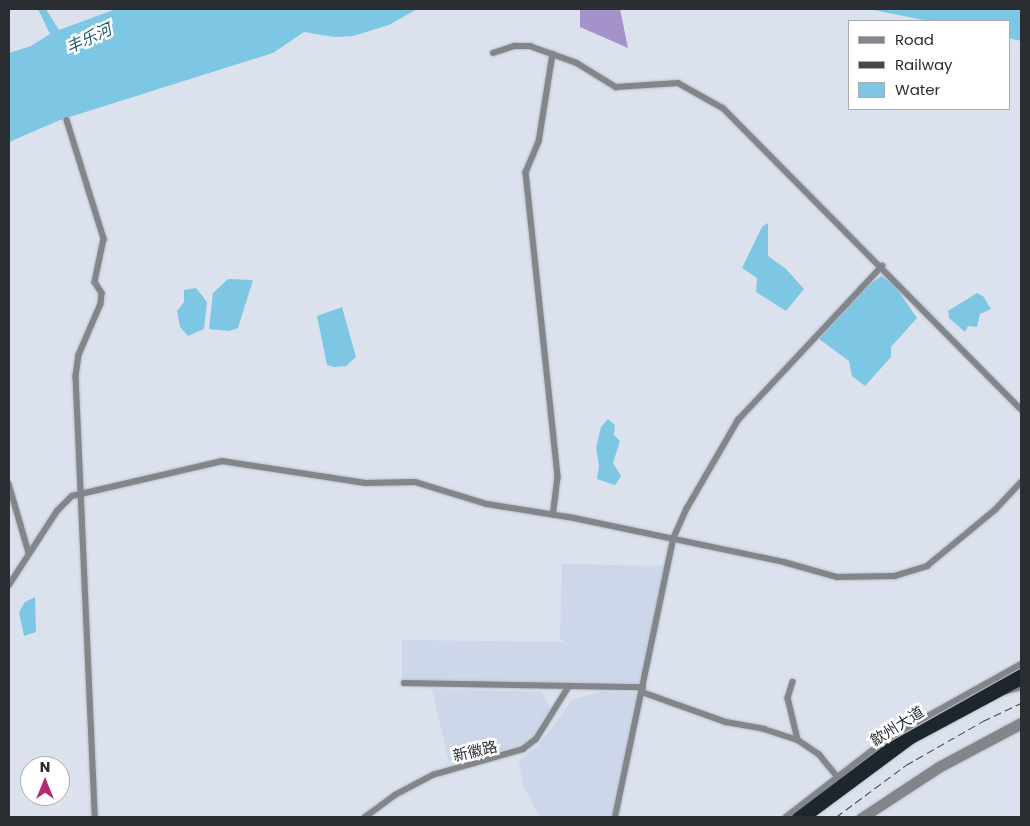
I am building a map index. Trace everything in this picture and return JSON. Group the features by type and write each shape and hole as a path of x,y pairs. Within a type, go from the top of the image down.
{"highway":[{"name":"歙州大道","path":"796,817 839,779 908,734 1021,672"},
{"name":"歙州大道","path":"806,817 892,752 1021,680"}],"street":[{"path":"493,52 522,45 577,63 616,87 672,82 683,84 714,101 732,114 1021,409"},
{"path":"553,54 539,142 526,172 558,477 553,515"},
{"path":"67,120 104,239 95,280 102,293 101,304 76,369 95,817"},
{"path":"615,817 673,539 738,420 882,266"},
{"path":"9,585 61,506 81,494 203,464 234,461 365,482 415,482 488,504 553,515 784,562 825,576 895,576 920,569 940,558 1021,482"},
{"path":"9,484 29,553"},
{"path":"786,817 907,727 1021,664"},
{"path":"792,682 788,698 798,740"},
{"path":"404,683 569,686 643,690 726,722 764,729 798,740 819,754 839,779"},
{"name":"新徽路","path":"365,817 400,792 432,775 522,750 536,739 569,686"},
{"path":"990,696 1021,687"},
{"path":"860,817 938,766 1021,722"},
{"path":"868,817 940,770 1021,727"}],"shaded area":[{"path":"580,9 620,9 628,48 580,27"},
{"path":"562,564 665,566 640,683 402,680 402,640 564,642 560,638"},
{"path":"432,689 542,692 550,709 530,740 516,747 449,763"},
{"path":"599,692 637,692 612,817 540,817 523,786 519,761 539,745 572,700"}],"water":[{"name":"丰乐河","path":"38,9 46,9 59,30 116,9 417,9 389,25 353,36 334,37 304,32 273,53 60,120 9,142 9,53 31,46 50,34"},
{"path":"869,9 1021,9 1021,41 1010,38 1010,20 923,20"},
{"path":"768,223 768,256 786,269 804,289 786,311 756,292 757,278 742,268 762,227"},
{"path":"881,276 893,283 917,318 891,347 891,357 865,386 852,376 849,361 819,339 858,293"},
{"path":"228,279 253,280 238,328 229,331 209,329 213,293"},
{"path":"196,288 207,302 204,329 188,336 180,327 177,311 184,302 184,290"},
{"path":"977,293 983,296 991,309 980,314 977,327 968,326 965,332 949,318 948,311"},
{"path":"342,307 356,357 346,366 334,367 327,365 317,316"},
{"path":"608,419 615,425 614,435 620,441 613,463 621,476 615,485 597,479 599,465 596,448 601,427"},
{"path":"35,597 36,632 24,636 19,612 25,602"}],"railway":[{"path":"836,817 906,765 983,721 1021,703"}]}
